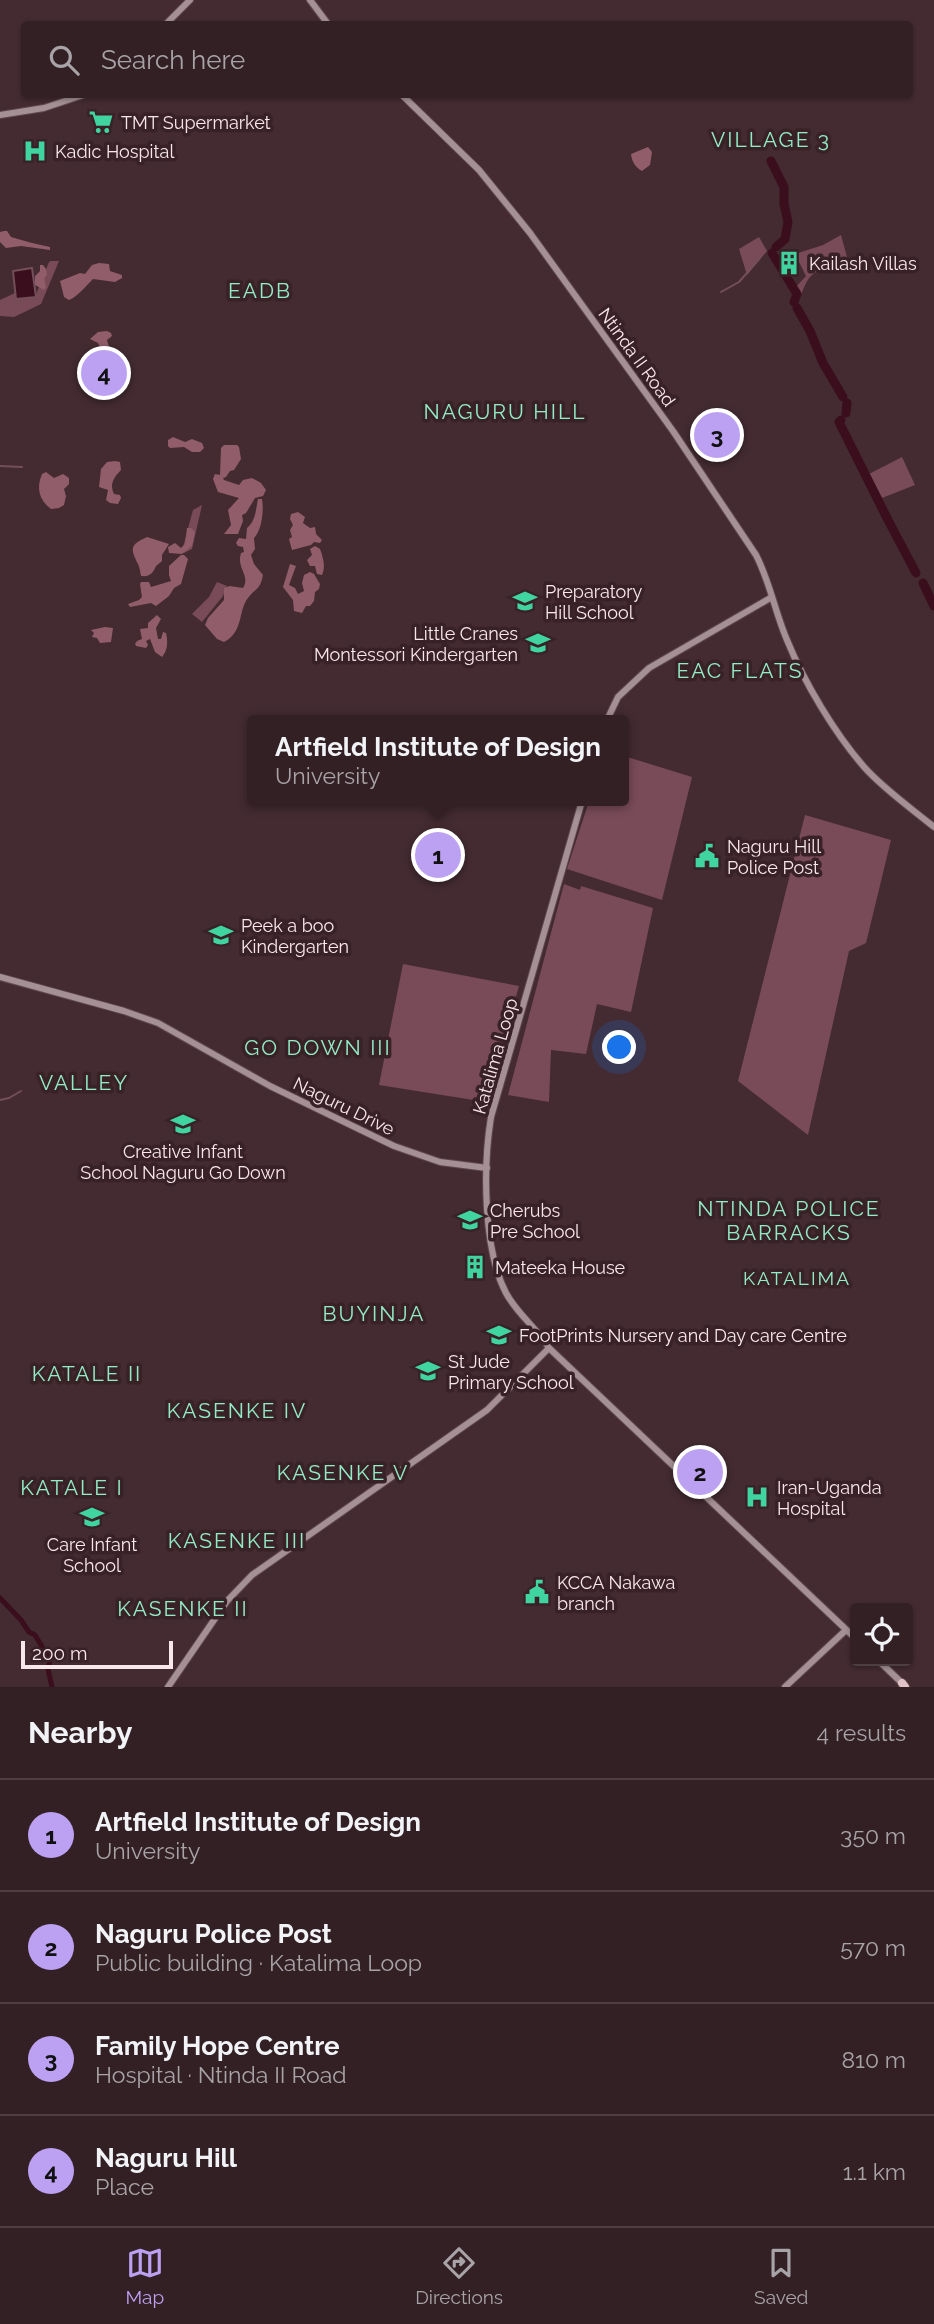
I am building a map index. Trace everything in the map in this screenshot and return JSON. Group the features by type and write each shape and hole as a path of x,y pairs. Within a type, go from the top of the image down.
{"street":[{"path":"169,21 190,0"},
{"path":"310,0 326,21"},
{"path":"0,115 44,108 74,98"},
{"name":"Ntinda II Road","path":"405,98 480,170 544,252 673,431 756,555 787,641 808,684 846,744 867,770 934,827"},
{"path":"609,715 618,697 649,668 772,597"},
{"name":"Katalima Loop","path":"581,806 488,1134 489,1230 495,1268 516,1309 549,1348 850,1634"},
{"name":"Naguru Drive","path":"0,977 158,1023 270,1086 394,1146 440,1162 487,1168"},
{"path":"168,1687 227,1601 252,1575 487,1410 549,1348"},
{"path":"785,1687 846,1630"},
{"path":"884,1666 904,1685"}],"shaded area":[{"path":"648,147 652,152 650,165 642,171 634,164 631,154"},
{"path":"7,231 11,237 50,247 50,250 21,246 6,248 0,242 0,232"},
{"path":"841,235 850,268 814,273 800,297 795,288 806,276 795,254 823,245"},
{"path":"759,237 767,251 747,275 739,249"},
{"path":"51,261 59,261 41,304 14,317 0,316 0,300 15,293 16,299 35,297"},
{"path":"109,264 110,271 122,275 122,278 115,282 93,279 72,299 64,297 60,281 80,273 85,274 92,265"},
{"path":"40,265 46,269 47,275 44,278 44,290 35,285 35,276 40,271"},
{"path":"32,268 36,297 16,299 13,271"},
{"path":"107,331 112,336 107,340 107,351 102,351 98,343 90,339 98,332"},
{"path":"173,437 185,442 192,439 202,443 204,448 200,452 192,452 184,447 170,448 168,440"},
{"path":"224,445 237,445 241,459 224,480 239,485 243,480 252,478 266,490 263,496 255,498 242,515 243,521 238,534 224,534 231,525 228,510 239,498 218,492 213,479 215,474 220,475 221,448"},
{"path":"902,457 915,485 882,498 869,474"},
{"path":"107,462 120,462 121,470 112,484 114,494 120,495 121,498 118,504 106,500 108,490 99,487 101,469"},
{"path":"46,472 54,478 63,474 69,478 69,484 64,489 64,505 59,508 51,509 41,498 39,484 42,474"},
{"path":"258,499 262,499 261,525 254,538 255,549 251,555 263,575 262,580 245,603 235,633 224,642 217,639 205,625 224,600 224,588 243,588 245,579 240,559 241,553 244,552 243,547 236,543 239,538 246,539 247,528 254,518"},
{"path":"202,505 192,549 184,553 183,547 193,510"},
{"path":"298,512 305,517 303,523 310,528 315,527 316,534 322,540 320,543 314,542 292,550 289,539 292,537 290,530 293,525 290,519 291,514"},
{"path":"187,528 195,532 192,546 182,554 169,553 168,547 175,543 181,548 185,544"},
{"path":"147,537 169,544 162,555 162,561 152,573 141,576 133,548 137,542"},
{"path":"315,546 320,549 323,559 322,575 317,574 315,566 310,566 307,560 312,555 310,549"},
{"path":"181,555 188,559 181,584 156,606 151,603 130,607 128,604 142,597 141,582 149,582 151,587 171,581 169,566"},
{"path":"290,564 296,566 289,585 295,588 298,594 304,591 304,575 310,572 320,584 314,601 310,606 306,606 302,613 294,611 293,600 283,587"},
{"path":"217,582 227,586 223,596 202,622 192,614 209,597"},
{"path":"157,615 161,619 156,628 158,639 161,639 163,632 166,633 167,639 162,657 155,652 150,639 146,641 146,648 135,644 142,639 140,629 148,628 148,623"},
{"path":"113,628 111,642 100,643 97,638 92,637 94,633 91,630"},
{"path":"629,758 692,777 662,900 567,869 587,806 629,806"},
{"path":"805,815 891,840 866,943 849,951 808,1135 738,1081"},
{"path":"564,884 580,890 581,886 653,908 631,1012 597,1004 586,1054 551,1050 549,1102 508,1095"},
{"path":"403,964 519,986 486,1102 379,1085"}],"waterway":[{"path":"771,161 784,187 788,222 785,239 776,247"},
{"path":"772,253 797,294 794,302"},
{"path":"721,292 739,282 760,258"},
{"path":"797,308 823,363 843,397"},
{"path":"846,413 847,403"},
{"path":"841,420 839,422 916,573"},
{"path":"0,466 22,467"},
{"path":"923,583 934,606"},
{"path":"0,1100 21,1091"},
{"path":"0,1598 29,1632 35,1635 50,1660 48,1669 52,1687"}],"place":[{"name":"TMT Supermarket","path":"101,122"},
{"name":"Kadic Hospital","path":"35,151"},
{"name":"Kailash Villas","path":"789,263"},
{"name":"Naguru Hill","path":"104,373"},
{"name":"Family Hope Centre","path":"717,435"},
{"name":"Preparatory Hill School","path":"525,601"},
{"name":"Little Cranes Montessori Kindergarten","path":"538,643"},
{"name":"Artfield Institute of Design","path":"438,855"},
{"name":"Naguru Hill Police Post","path":"707,856"},
{"name":"Peek a boo Kindergarten","path":"221,935"},
{"name":"Creative Infant School Naguru Go Down","path":"183,1124"},
{"name":"Cherubs Pre School","path":"470,1220"},
{"name":"Mateeka House","path":"475,1267"},
{"name":"FootPrints Nursery and Day care Centre","path":"499,1335"},
{"name":"St Jude Primary School","path":"428,1371"},
{"name":"Naguru Police Post","path":"700,1472"},
{"name":"Iran-Uganda Hospital","path":"757,1497"},
{"name":"Care Infant School","path":"92,1517"},
{"name":"KCCA Nakawa branch","path":"537,1592"}],"district":[{"name":"VILLAGE 3","path":"771,139"},
{"name":"EADB","path":"260,290"},
{"name":"NAGURU HILL","path":"505,411"},
{"name":"EAC FLATS","path":"740,670"},
{"name":"GO DOWN III","path":"318,1047"},
{"name":"VALLEY","path":"84,1082"},
{"name":"NTINDA POLICE BARRACKS","path":"789,1220"},
{"name":"KATALIMA","path":"797,1278"},
{"name":"BUYINJA","path":"374,1313"},
{"name":"KATALE II","path":"87,1373"},
{"name":"KASENKE IV","path":"237,1410"},
{"name":"KASENKE V","path":"343,1472"},
{"name":"KATALE I","path":"72,1487"},
{"name":"KASENKE III","path":"237,1540"},
{"name":"KASENKE II","path":"183,1608"}]}
